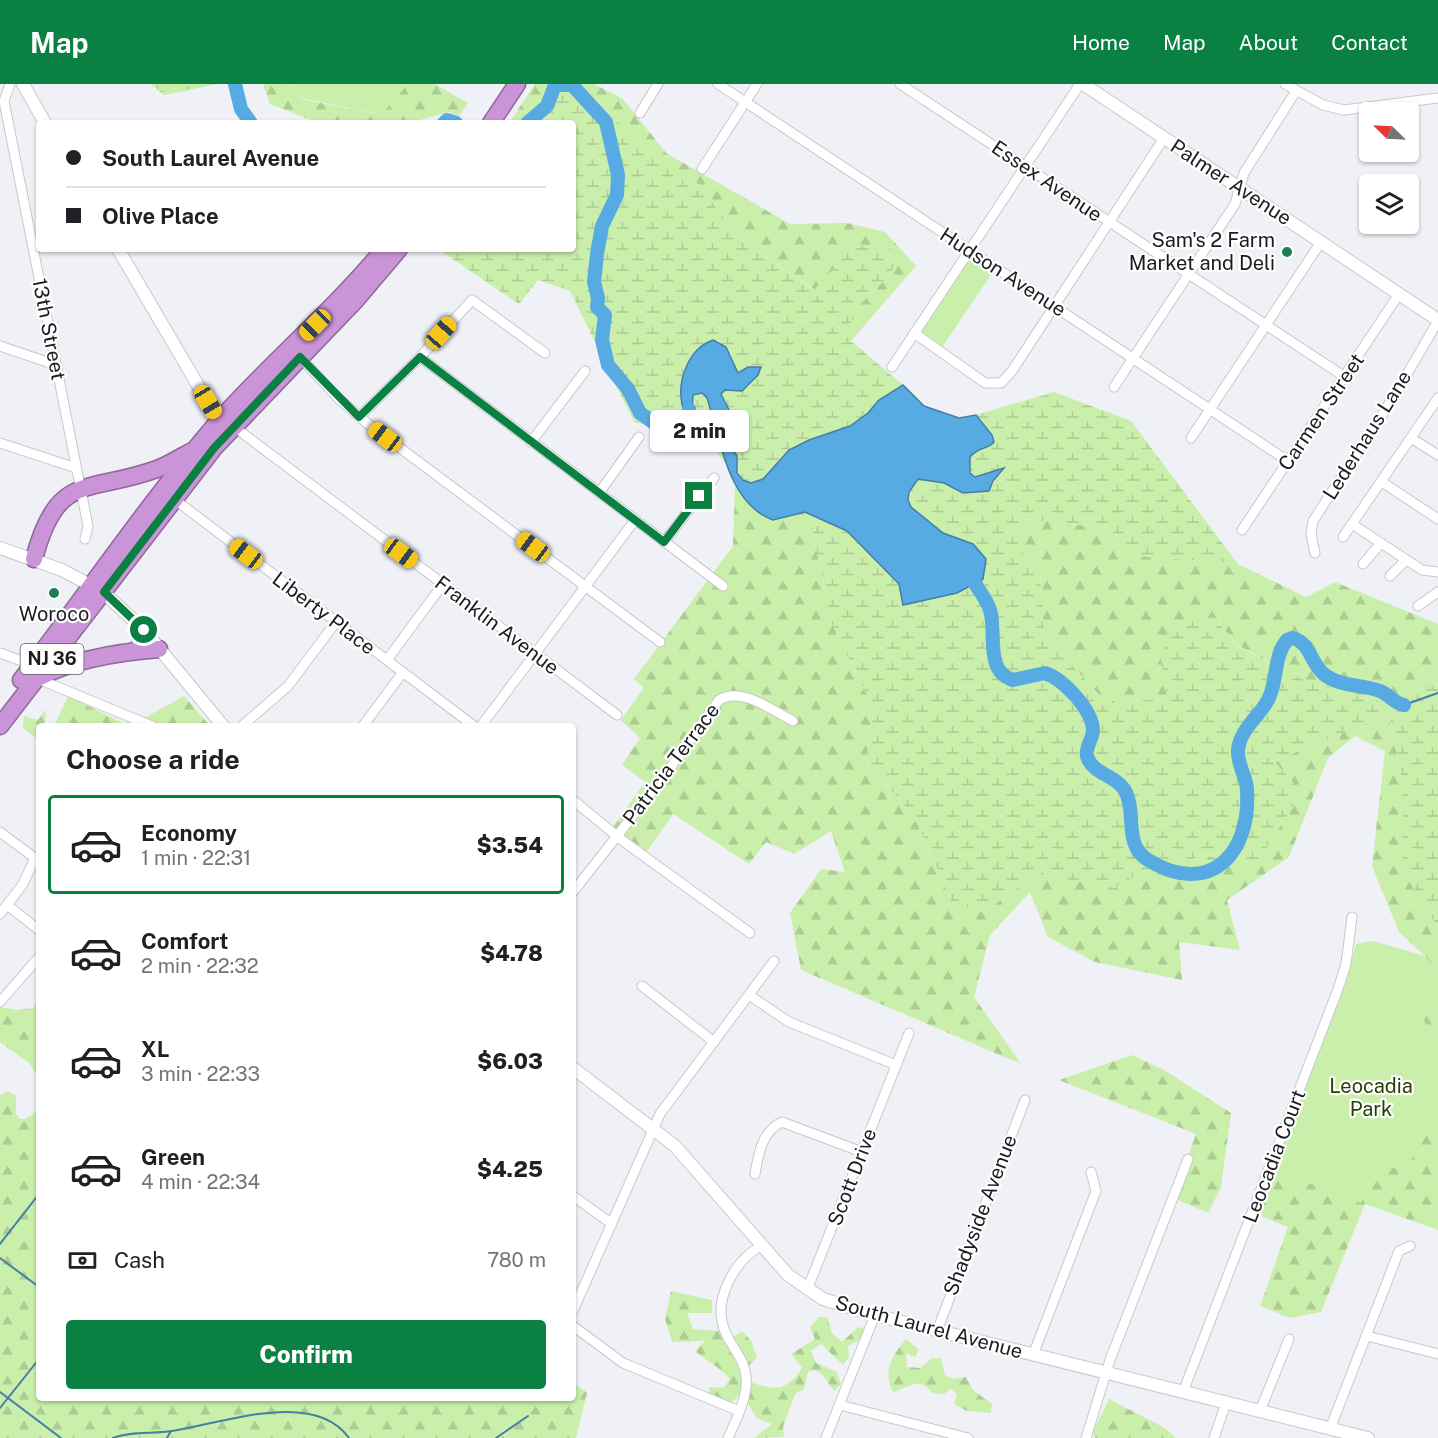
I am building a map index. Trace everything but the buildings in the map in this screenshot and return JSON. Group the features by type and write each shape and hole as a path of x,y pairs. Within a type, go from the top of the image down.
{"highway":[{"path":"480,120 504,84"},
{"path":"493,120 517,84"},
{"name":"NJ 36","path":"98,588 174,499 226,424 381,252"},
{"name":"NJ 36","path":"0,707 34,671 98,588 196,448 300,357 354,302 396,252"},
{"path":"34,560 49,517 64,500 90,485 156,470 196,448"},
{"path":"136,651 143,641 144,630"},
{"path":"34,671 54,670 136,651 159,650"},
{"name":"NJ 36","path":"0,726 34,671"}],"street":[{"name":"13th Street","path":"10,84 2,102 81,489 88,526 85,539"},
{"path":"23,84 43,120"},
{"path":"640,114 658,84"},
{"name":"Hudson Avenue","path":"718,84 1288,461"},
{"path":"702,169 757,84"},
{"name":"Essex Avenue","path":"901,84 1345,377"},
{"path":"892,367 1081,84"},
{"name":"Palmer Avenue","path":"1081,84 1438,320"},
{"path":"1285,84 1323,105 1344,110 1438,98"},
{"path":"1114,387 1235,204 1244,173 1296,91"},
{"path":"914,333 985,384 1000,383 1012,371 1164,138"},
{"path":"1191,438 1322,242"},
{"path":"120,252 226,424"},
{"name":"Carmen Street","path":"1242,530 1399,294"},
{"path":"359,417 420,357 472,300 545,353"},
{"name":"Lederhaus Lane","path":"1315,553 1311,534 1313,521 1393,398 1438,320"},
{"path":"0,346 56,365"},
{"path":"300,357 359,417 660,642"},
{"path":"420,357 723,586"},
{"path":"531,442 585,371"},
{"path":"1343,537 1438,398"},
{"name":"Franklin Avenue","path":"226,424 617,715"},
{"path":"599,493 639,437"},
{"path":"1411,438 1438,455"},
{"path":"0,443 76,468"},
{"path":"664,542 714,478"},
{"path":"1382,482 1438,519"},
{"name":"Liberty Place","path":"174,499 467,723"},
{"path":"483,723 635,520"},
{"path":"1352,524 1422,570 1438,572"},
{"path":"1363,564 1380,543"},
{"path":"0,548 98,588 144,630 220,723"},
{"path":"1390,576 1406,560"},
{"path":"387,660 442,585"},
{"path":"1419,606 1438,592"},
{"path":"245,723 288,686 336,622"},
{"path":"0,653 146,723"},
{"path":"365,723 403,672"},
{"name":"Patricia Terrace","path":"576,888 668,771 719,700 731,695 742,696 793,721"},
{"path":"576,802 616,835 750,933"},
{"path":"0,832 36,859"},
{"path":"0,914 23,884 36,862"},
{"path":"7,905 36,928"},
{"name":"Leocadia Court","path":"1182,1392 1339,985 1346,964 1352,917"},
{"path":"1,1002 36,961"},
{"path":"576,1304 660,1114 774,961"},
{"path":"642,986 714,1042"},
{"path":"749,995 789,1022 896,1065"},
{"name":"Scott Drive","path":"807,1290 909,1033"},
{"name":"South Laurel Avenue","path":"576,1070 654,1128 686,1157 783,1270 807,1290 832,1303 876,1316 1368,1438"},
{"name":"Shadyside Avenue","path":"938,1331 1025,1100"},
{"path":"755,1174 762,1144 774,1127 782,1122 862,1152"},
{"path":"1086,1438 1106,1372 1188,1159"},
{"path":"1033,1354 1096,1191 1091,1172"},
{"path":"576,1198 612,1224"},
{"path":"728,1438 745,1396 746,1373 739,1354 724,1329 722,1305 727,1286 738,1264 747,1253 761,1246"},
{"path":"1330,1428 1400,1251 1410,1246"},
{"path":"826,1438 876,1316"},
{"path":"576,1328 623,1363 739,1411"},
{"path":"1366,1336 1438,1354"},
{"path":"1260,1411 1288,1339"},
{"path":"1215,1438 1226,1403"},
{"path":"840,1405 969,1438"}],"green space":[{"path":"151,84 218,84 164,95"},
{"path":"263,84 291,84 302,99 380,115 408,84 435,84 468,103 459,116 449,112 420,120 311,120 270,104"},
{"path":"291,84 408,84 381,115 302,98"},
{"path":"535,84 594,84 623,99 666,153 790,224 847,223 885,232 916,266 851,341 852,312 892,273 855,245 815,290 741,240 698,184 567,88 530,120 511,120"},
{"path":"567,88 616,121 698,184 741,240 814,290 855,245 895,250 892,273 852,312 851,341 903,385 879,400 868,413 850,426 809,440 771,469 763,479 751,483 741,476 736,467 729,443 736,431 736,422 721,399 721,394 724,390 748,387 758,375 761,367 748,367 738,373 731,355 718,341 698,347 687,365 684,384 691,424 693,395 702,393 707,398 728,467 708,440 634,422 570,291 538,280 519,304 442,252 576,252 576,120 530,120"},
{"path":"970,257 993,272 940,350 916,334"},
{"path":"1054,392 1131,421 1238,564 1141,556 1108,528 1022,519 1018,547 1040,572 1044,634 1107,704 1167,698 1161,659 1174,625 1214,617 1239,647 1308,682 1394,707 1398,693 1435,686 1438,683 1438,928 1403,871 1403,783 1388,714 1274,761 1302,792 1257,863 1203,856 1144,871 1115,888 1037,874 984,912 952,903 914,816 866,763 874,709 831,622 809,513 847,531 899,584 947,536 911,507 908,500 909,492 918,479 944,483 963,493 989,490 1002,469 974,477 968,469 974,452 991,446 992,435 976,415"},
{"path":"735,484 755,511 809,513 831,622 874,709 866,763 914,816 952,903 984,912 1037,874 1115,888 1144,871 1203,856 1257,863 1274,761 1388,714 1403,783 1403,871 1438,928 1438,974 1425,956 1399,932 1372,866 1385,751 1355,736 1328,758 1289,857 1227,900 1240,950 1179,942 1182,980 1095,962 1048,937 1030,892 990,935 974,997 1021,1064 801,970 790,913 821,869 845,872 831,831 794,854 766,842 749,864 673,814 645,854 611,829 645,782 622,765 640,738 621,720 644,688 634,679 733,546"},
{"path":"1022,519 1108,528 1141,556 1238,564 1306,597 1335,582 1438,624 1438,683 1435,686 1398,693 1394,707 1307,682 1239,646 1214,618 1161,659 1168,698 1107,704 1044,634 1040,572 1018,547"},
{"path":"68,696 123,723 55,723"},
{"path":"184,696 207,723 123,723 148,716"},
{"path":"46,709 45,723 36,723 36,738 23,728 24,716 38,720"},
{"name":"Leocadia Park","path":"1373,941 1425,956 1438,974 1438,1012 1421,1017 1438,1041 1438,1097 1430,1126 1407,1167 1378,1169 1361,1203 1273,1169 1346,983 1356,944"},
{"path":"36,1004 36,1074 28,1062 0,1042 0,1007 18,1010 33,1008"},
{"path":"1438,1012 1438,1041 1421,1017"},
{"path":"1132,1055 1164,1070 1231,1113 1221,1187 1208,1213 1173,1198 1196,1134 1059,1080"},
{"path":"8,1091 16,1096 16,1114 19,1119 25,1119 36,1111 36,1401 576,1401 576,1384 587,1393 576,1438 0,1438 0,1095"},
{"path":"1438,1097 1438,1230 1365,1204 1321,1312 1290,1318 1260,1306 1288,1227 1253,1213 1273,1169 1361,1202 1378,1168 1430,1126"},
{"path":"671,1291 712,1300 712,1313 687,1313 693,1329 719,1331 731,1338 742,1331 751,1341 757,1358 749,1365 737,1364 742,1378 768,1387 783,1386 796,1377 802,1368 791,1354 815,1339 810,1327 819,1317 827,1317 832,1333 842,1342 858,1327 866,1329 860,1340 848,1346 849,1357 843,1365 821,1344 811,1351 816,1363 837,1372 841,1384 834,1391 822,1374 815,1370 808,1372 804,1389 795,1394 783,1427 784,1437 754,1438 772,1424 757,1418 741,1393 732,1402 722,1402 709,1394 709,1387 723,1388 730,1379 695,1351 705,1341 672,1342 665,1319"},
{"path":"906,1339 919,1350 915,1357 906,1353 907,1367 920,1368 932,1358 941,1358 945,1375 953,1379 966,1377 973,1390 992,1404 991,1413 967,1411 954,1404 957,1394 951,1389 944,1394 932,1393 924,1385 914,1384 893,1393 889,1377 890,1364"},
{"path":"1109,1399 1165,1428 1176,1438 1095,1438 1093,1432"}],"water":[{"path":"713,340 726,347 738,373 748,367 761,367 758,375 742,391 725,390 721,394 737,426 729,443 737,456 737,473 743,480 751,483 763,479 789,450 809,440 850,426 868,413 879,400 903,385 924,406 959,418 976,415 992,435 994,442 976,451 970,457 970,473 975,477 1004,468 993,481 989,491 963,493 944,483 918,479 909,492 908,500 911,507 943,533 973,544 986,559 983,579 957,593 903,605 899,584 847,531 805,512 773,520 758,512 746,500 728,468 707,398 702,393 693,395 691,427 684,413 681,395 683,375 691,357 697,350"}],"waterway":[{"path":"235,84 241,109 249,120"},
{"path":"531,120 547,106 555,85 572,85 606,122 618,175 617,195 602,226 594,282 598,298 597,307 605,315 602,340 608,365 628,389 640,413 657,425 666,426 673,434 689,430 691,427 689,409"},
{"path":"967,570 990,610 993,650 998,668 1013,680 1045,673 1060,681 1082,704 1088,713 1093,730 1087,753 1090,762 1124,789 1130,808 1133,837 1140,853 1148,860 1170,871 1190,874 1208,871 1222,863 1234,850 1242,833 1246,813 1247,785 1240,766 1239,743 1246,729 1268,700 1277,661 1287,640 1292,638 1303,644 1316,665 1331,679 1380,691 1404,705"},
{"path":"1404,705 1438,693"},
{"path":"0,1244 36,1198"},
{"path":"0,1258 36,1285"},
{"path":"0,1408 36,1363"},
{"path":"0,1392 61,1438"},
{"path":"113,1438 126,1434 172,1431 265,1413 290,1412 313,1415 333,1423 349,1438"},
{"path":"496,1438 528,1416"},
{"path":"167,1438 171,1431"}],"place":[{"name":"Sam's 2 Farm Market and Deli","path":"1287,252"},
{"name":"Woroco","path":"54,593"}],"route":[{"path":"144,630 104,592 214,448 300,357 359,417 420,357 664,542 699,496"}]}
